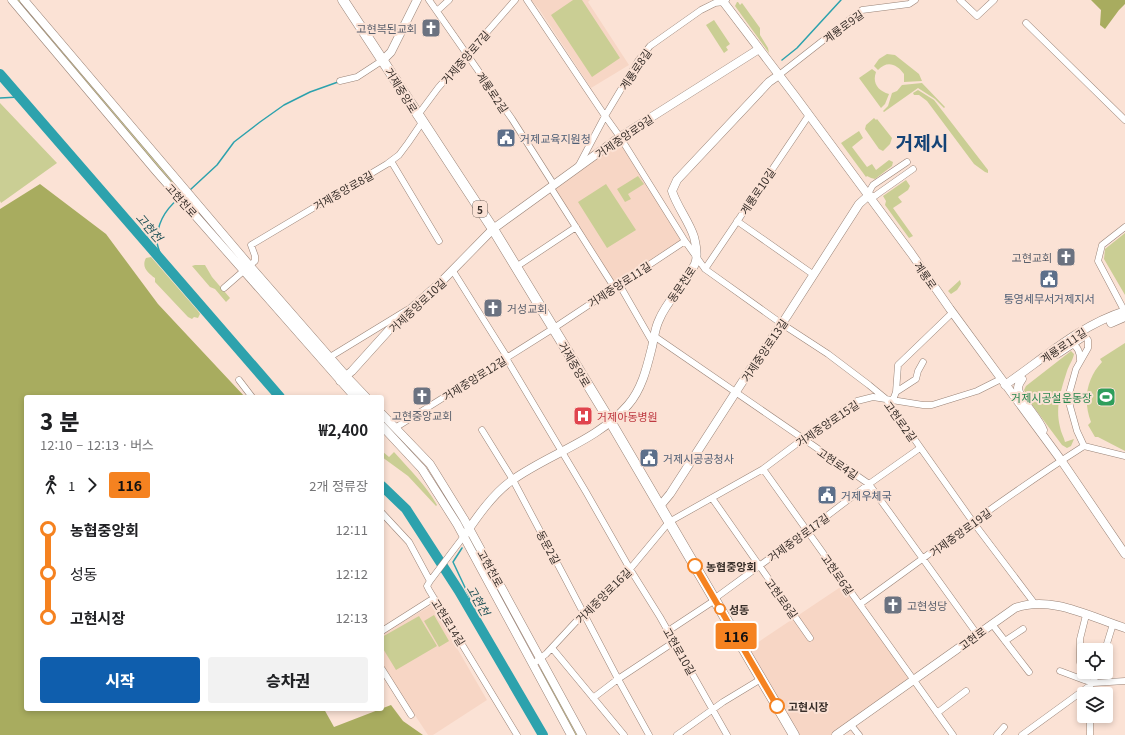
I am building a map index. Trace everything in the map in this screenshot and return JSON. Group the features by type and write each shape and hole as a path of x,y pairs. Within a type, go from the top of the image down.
{"main road":[{"name":"거제중앙로","path":"343,0 493,229 554,328 794,735"}],"street":[{"name":"고현천로","path":"12,0 180,198 330,357 354,395"},
{"name":"고현천로","path":"24,0 187,192 247,268 343,379 363,395"},
{"path":"340,81 357,77 383,60 391,52 417,0"},
{"name":"계룡로2길","path":"429,0 512,119 576,227 653,339"},
{"path":"437,11 449,0"},
{"name":"거제중앙로7길","path":"420,118 438,88 515,0"},
{"name":"고현로2길","path":"527,0 620,137 685,241 705,269 782,324 828,354 886,399 973,522 1035,604"},
{"name":"계룡로9길","path":"779,75 862,10 909,4 915,0"},
{"path":"960,0 977,16 994,0"},
{"name":"계룡로8길","path":"578,168 605,116 638,61 650,46 701,10 715,2 724,1"},
{"name":"계룡로","path":"724,1 869,195 952,313 1061,460 1125,554"},
{"path":"1026,23 1125,120"},
{"name":"거제중앙로9길","path":"493,229 620,137 759,49"},
{"name":"동문천로","path":"462,539 494,496 513,480 590,436 628,405 636,392 647,366 653,339 664,308 695,264 696,257 694,238 690,225 675,200 672,191 677,180 764,87 779,75"},
{"name":"계룡로10길","path":"705,269 809,115"},
{"name":"거제중앙로8길","path":"247,268 256,259 251,245 391,161 408,144 420,118"},
{"path":"391,161 439,241"},
{"path":"907,162 874,185 870,190 869,195 875,196 912,169"},
{"name":"거제중앙로13길","path":"660,506 670,494 859,204 869,195"},
{"path":"737,221 814,275"},
{"path":"516,267 576,227"},
{"path":"1125,227 1102,245 1098,261 1125,312"},
{"name":"거제중앙로10길","path":"343,379 415,305 453,270 493,229"},
{"name":"거제중앙로11길","path":"554,328 685,241"},
{"path":"224,288 247,268"},
{"path":"453,270 562,452"},
{"path":"330,357 415,305"},
{"name":"계룡로11길","path":"1021,377 1077,334 1105,319 1125,312"},
{"path":"893,400 896,392 898,365 952,313"},
{"name":"계룡로11길","path":"1002,381 1021,377 1071,344 1104,325 1125,317"},
{"name":"거제중앙로12길","path":"396,428 554,328"},
{"path":"1085,336 1088,340 1088,348 1072,380 1069,394 1070,406 1075,423 1084,446 1125,456"},
{"name":"고현로4길","path":"653,339 736,391 869,484 977,634"},
{"path":"1071,344 1078,349 1080,362"},
{"path":"896,392 916,379 923,362"},
{"path":"1002,381 1004,376 1021,377 1018,386 1019,392 1042,426 1046,440"},
{"path":"239,380 250,395"},
{"name":"거제중앙로15길","path":"669,522 763,468 857,402 873,397 923,405 932,405 1002,381"},
{"name":"고현천로","path":"384,416 430,464 470,528 582,735"},
{"name":"고현천로","path":"384,428 422,469 533,664 571,735"},
{"path":"482,430 513,480"},
{"name":"거제중앙로19길","path":"860,604 973,522 1061,460 1084,446"},
{"name":"거제중앙로17길","path":"668,631 715,599 869,484 920,448"},
{"name":"고현로10길","path":"562,452 668,631 727,735"},
{"name":"고현로6길","path":"763,468 953,735"},
{"name":"동문2길","path":"513,480 649,735"},
{"name":"고현로8길","path":"712,498 810,638"},
{"name":"고현로14길","path":"384,514 409,542 430,581 427,586 517,735"},
{"name":"거제중앙로16길","path":"533,664 552,648 584,613 630,569 669,522"},
{"path":"430,581 462,539"},
{"path":"384,630 434,598"},
{"name":"고현로","path":"836,735 1015,608 1035,604 1061,606 1125,628"},
{"path":"1086,615 1080,639 1080,662 1084,680 1089,687"},
{"path":"992,624 1029,672"},
{"path":"1106,643 1113,624"},
{"path":"1005,641 1023,628"},
{"path":"593,698 618,679 674,642"},
{"path":"552,648 624,735"},
{"path":"1060,670 1084,680"},
{"path":"384,672 412,715"},
{"path":"677,735 712,710 761,679"},
{"path":"1095,687 1125,681"},
{"path":"937,713 966,691"},
{"path":"1022,735 1077,697"},
{"path":"1090,723 1090,735"},
{"path":"851,725 859,735"},
{"path":"997,735 1004,727"}],"shaded area":[{"path":"531,0 590,0 588,2 629,65 591,88 539,9"},
{"path":"620,137 685,241 614,287 551,188"},
{"path":"845,584 913,680 836,735 794,735 745,651"},
{"path":"432,605 487,700 433,735 428,735 384,668 384,633"}],"green space":[{"path":"15,0 19,0 179,189 177,190"},
{"path":"573,0 582,0 620,58 592,77 551,15"},
{"path":"1091,0 1125,0 1125,4 1105,29 1100,25 1101,10"},
{"path":"737,2 740,5 742,3 760,28 760,35 768,48 769,53 735,6"},
{"path":"714,20 730,44 726,47 728,50 724,53 706,25"},
{"path":"887,54 895,55 919,74 922,81 904,82 904,74 892,64 885,65 878,70 874,66 879,59"},
{"path":"872,69 876,72 875,83 879,89 889,94 885,104 881,108 859,78"},
{"path":"922,83 945,107 944,108 935,99 918,88 884,112 883,111 888,106 892,93 897,91 902,85"},
{"path":"918,90 934,100 988,170 988,173 974,164 927,101 919,95 914,95 913,93"},
{"path":"0,103 57,163 1,203 0,201"},
{"path":"874,118 876,120 877,119 892,138 890,144 883,151 879,149 865,129 866,125"},
{"path":"859,131 863,138 852,147 867,167 872,164 876,170 889,160 893,162 892,166 875,179 866,177 841,143"},
{"path":"638,176 644,184 628,194 631,199 625,202 617,189"},
{"path":"906,180 910,186 908,190 898,197 902,202 893,208 913,236 909,238 885,205 886,201 883,196"},
{"path":"40,184 106,234 158,304 243,395 24,395 24,711 325,711 334,727 375,711 384,711 384,708 391,705 403,721 423,735 0,735 0,209"},
{"path":"606,184 636,230 607,248 578,202"},
{"path":"1125,233 1125,295 1104,259 1105,249"},
{"path":"151,257 198,311 200,314 198,318 194,317 192,319 188,317 155,282 155,278 148,272 144,264 146,258"},
{"path":"205,265 212,277 230,298 226,302 215,289 210,287 192,266"},
{"path":"960,280 961,284 957,290 951,294 948,291"},
{"name":"거제시공설운동장","path":"1125,343 1125,451 1098,437 1095,437 1088,425 1091,422 1087,406 1087,398 1089,383 1102,362 1100,359"},
{"path":"1071,351 1074,354 1067,371 1058,406 1060,429 1065,442 1074,439 1071,446 1067,448 1062,445 1030,402 1024,390 1026,386"},
{"path":"394,452 423,484 433,498 437,505 436,506 408,476 384,458 384,453 389,457"},
{"path":"434,615 449,641 439,647 424,621"},
{"path":"419,616 437,646 396,670 384,650 384,636"},
{"path":"542,669 577,735 574,735 540,670"}],"waterway":[{"path":"782,60 797,48 841,0"},
{"name":"고현천","path":"0,74 278,395"},
{"path":"190,190 217,165 234,142 260,122 284,105 310,92 338,82"},
{"path":"0,98 19,97"},
{"path":"164,263 157,244 158,229 169,208 178,199"},
{"name":"고현천","path":"384,488 406,509 459,591 543,735"},
{"path":"462,548 453,562 470,598 468,606"}],"bus line":[{"name":"116","path":"695,566 777,706"}],"place":[{"name":"고현복된교회","path":"431,28"},
{"name":"거제교육지원청","path":"506,138"},
{"name":"고현교회","path":"1066,257"},
{"name":"통영세무서거제지서","path":"1049,279"},
{"name":"거성교회","path":"493,308"},
{"name":"고현중앙교회","path":"422,396"},
{"name":"거제시공설운동장","path":"1106,397"},
{"name":"거제아동병원","path":"583,416"},
{"name":"거제시공공청사","path":"649,458"},
{"name":"거제우체국","path":"827,495"},
{"name":"농협중앙회","path":"695,566"},
{"name":"고현성당","path":"893,605"},
{"name":"성동","path":"720,609"},
{"name":"고현시장","path":"777,706"}],"district":[{"name":"거제시","path":"922,141"}]}
